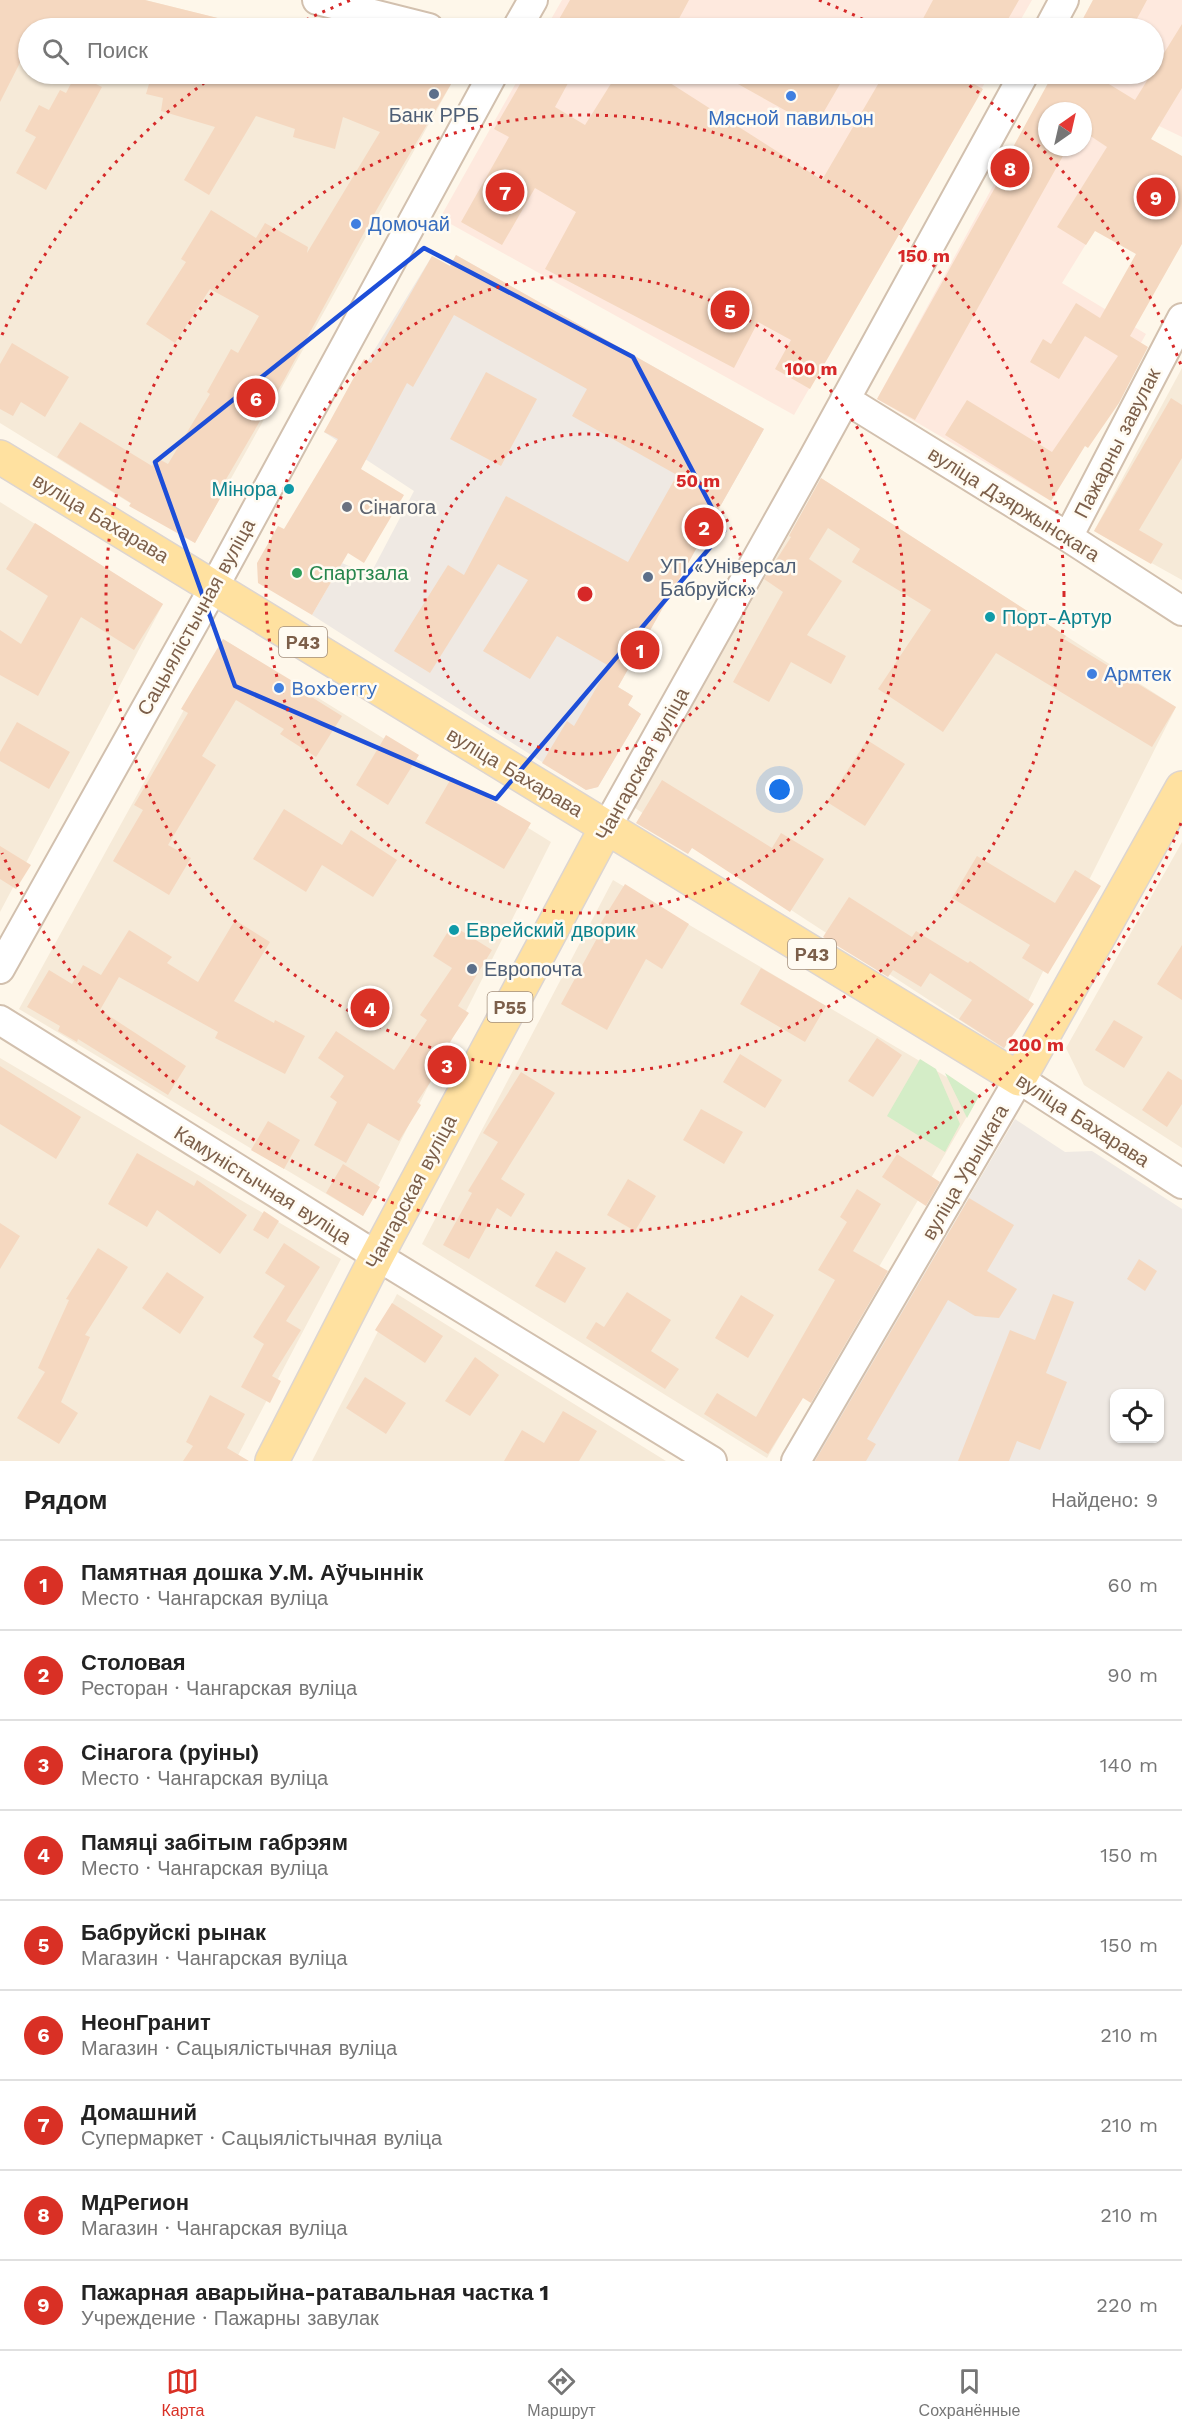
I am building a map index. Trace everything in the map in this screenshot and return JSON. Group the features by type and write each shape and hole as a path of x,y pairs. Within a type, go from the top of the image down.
{"main road":[{"name":"вуліца Бахарава","path":"0,457 1019,1079"},
{"name":"вуліца Урыцкага","path":"1019,1079 1182,788"},
{"name":"Чангарская вуліца","path":"272,1461 377,1256 606,828"}],"street":[{"path":"317,0 389,18"},
{"path":"523,18 533,0"},
{"path":"1054,18 1064,0"},
{"name":"Сацыялістычная вуліца","path":"0,969 214,587 488,84"},
{"name":"Чангарская вуліца","path":"606,828 1018,84"},
{"name":"Пажарны завулак","path":"1068,537 1182,318"},
{"name":"вуліца Дзяржынскага","path":"845,399 1068,537 1182,611"},
{"name":"Камуністычная вуліца","path":"0,1020 377,1256 712,1461"},
{"name":"вуліца Бахарава","path":"1019,1079 1182,1184"},
{"name":"вуліца Урыцкага","path":"796,1461 1019,1079"}],"highlighted area":[{"path":"424,248 633,357 724,531 496,799 235,686 155,462"}],"shaded area":[{"path":"4,0 145,0 217,18 18,18 18,84 451,84 195,543 0,423 0,7"},
{"path":"562,0 1032,0 1022,18 552,18"},
{"path":"1093,0 1182,0 1182,137 1159,126 1062,283 1146,334 1051,501 877,399 1038,103 1038,156 1092,156 1092,102 1039,102 1049,84 1164,84 1164,18 1083,18"},
{"path":"515,84 984,84 794,415 440,218"},
{"path":"456,255 764,429 618,687 633,696 628,705 641,714 598,787 586,790 312,615 342,563 370,575 414,491 324,432 432,256 450,266"},
{"path":"1182,368 1182,580 1094,531"},
{"path":"821,478 1176,707 1004,1049 635,808"},
{"path":"0,502 163,604 0,912"},
{"path":"223,639 551,842 363,1216 19,1009"},
{"path":"1182,842 1182,1148 1084,1085 1066,1048"},
{"path":"613,880 979,1096 767,1458 422,1244"},
{"path":"0,1058 341,1259 235,1461 0,1461"},
{"path":"1015,1119 1065,1152 1092,1151 1182,1209 1182,1461 814,1461"},
{"path":"397,1294 666,1461 312,1461"}],"green space":[{"path":"920,1059 936,1069 960,1124 945,1152 887,1116"},
{"path":"945,1073 979,1096 967,1118"}],"building":[{"path":"0,0 145,0 218,18 18,18 18,67 0,102"},
{"path":"570,0 689,0 679,18 560,18"},
{"path":"933,0 1019,0 1009,18 923,18"},
{"path":"1093,0 1147,0 1137,18 1083,18"},
{"path":"1182,24 1182,88 1151,139 1182,156 1182,244 1130,336 1148,347 1119,403 1088,448 1085,446 1051,501 945,435 967,400 1052,452 1118,356 1085,336 1059,379 1030,362 1043,339 1051,344 1076,303 1100,318 1136,254 1095,231 1086,245 1057,227 1107,147 1092,137 1092,102 1038,102 1038,156 1063,156 915,420 877,399 997,184 994,182 1048,84 1109,84 1135,100 1145,84 1164,84 1164,53"},
{"path":"71,84 96,84 102,87 46,190 16,173 36,137 25,131 39,105 49,110 60,90 66,93"},
{"path":"149,84 451,84 377,209 284,380 218,493 222,495 195,543 129,506 131,503 57,457 80,422 152,466 157,458 168,464 210,394 207,392 231,349 238,353 259,316 210,289 175,343 146,324 186,262 181,259 211,210 256,238 265,223 308,247 307,253 380,132 343,117 335,149 293,137 295,129 256,116 209,195 184,180 215,127 161,111 163,98 146,94"},
{"path":"520,84 568,84 555,107 585,125 611,84 672,84 822,180 878,84 974,84 983,89 810,389 775,369 791,340 758,322 734,368 545,269 576,212 535,188 502,245 461,222 509,137 494,129"},
{"path":"738,84 840,84 815,127"},
{"path":"456,255 764,429 618,687 633,696 628,705 641,714 598,787 586,790 542,763 567,721 574,726 609,666 557,636 530,679 483,651 528,580 498,564 430,673 394,651 448,565 464,575 506,496 628,562 677,475 572,416 587,389 454,315 413,387 407,383 361,469 404,495 364,563 348,553 312,615 258,583 257,563 278,526 284,529 338,439 324,432 364,359 371,363 432,256 450,266"},
{"path":"12,343 69,377 45,417 21,402 13,416 0,409 0,364"},
{"path":"486,372 537,399 501,466 450,439"},
{"path":"1171,398 1182,405 1182,458 1139,530 1163,544 1151,564 1094,531"},
{"path":"821,478 1066,636 1064,639 1176,707 1152,747 996,653 943,732 878,689 931,610 852,562 860,549 828,528 809,559 842,581 807,635 846,656 831,684 791,662 769,702 733,682 783,592 764,579 791,537 789,536"},
{"path":"35,523 163,604 134,650 81,617 38,696 0,675 0,630 21,644 48,596 6,569"},
{"path":"223,639 299,685 297,688 342,716 316,757 280,734 284,729 236,700 202,756 216,765 168,845 191,858 169,895 113,861 143,810 134,805 188,713 181,709"},
{"path":"17,722 70,752 49,789 0,761 0,752"},
{"path":"386,735 419,755 388,805 356,785"},
{"path":"867,740 905,764 865,826 827,802"},
{"path":"452,777 531,823 504,869 425,823"},
{"path":"662,780 772,848 781,833 824,859 790,912 692,848 688,854 636,823"},
{"path":"284,809 342,845 351,830 397,860 373,897 322,865 306,892 253,859"},
{"path":"0,846 31,865 16,889 0,879"},
{"path":"977,856 1055,903 1075,870 1101,886 1048,974 1022,958 1030,945 952,898"},
{"path":"625,884 689,924 662,969 646,959 607,1030 561,1004 601,931 597,929"},
{"path":"849,897 912,937 916,931 968,963 970,961 1034,1004 1004,1048 959,1019 972,1000 930,973 921,987 893,970 888,977 823,937"},
{"path":"235,920 270,942 234,1001 274,1023 275,1020 305,1036 285,1074 215,1038 218,1032 119,977 100,1010 186,1066 168,1095 78,1039 77,1042 58,1031 60,1026 27,1007 49,970 72,984 83,965 101,975 129,930 172,957 167,963 198,982"},
{"path":"452,925 492,950 458,1006 469,1013 444,1051 449,1054 417,1102 421,1105 399,1141 368,1123 346,1163 314,1145 337,1102 330,1097 344,1076 318,1058 336,1031 394,1070 427,1020 420,1015 452,968 433,956"},
{"path":"1182,945 1182,1000 1157,984"},
{"path":"761,968 826,1006 805,1042 740,1004"},
{"path":"1114,1020 1143,1037 1124,1068 1095,1050"},
{"path":"877,1038 902,1055 873,1097 848,1081"},
{"path":"740,1054 782,1080 765,1108 723,1082"},
{"path":"0,1066 81,1117 56,1159 0,1124"},
{"path":"1168,1071 1182,1080 1182,1104 1167,1127 1142,1110"},
{"path":"521,1072 555,1093 501,1179 525,1194 511,1217 497,1208 469,1259 443,1245 472,1193 468,1191 498,1142 483,1133"},
{"path":"701,1109 743,1132 724,1164 683,1140"},
{"path":"268,1121 300,1140 284,1169 251,1150"},
{"path":"137,1153 194,1186 197,1180 247,1215 220,1254 157,1210 147,1227 108,1204"},
{"path":"897,1154 940,1182 926,1206 882,1177"},
{"path":"343,1164 380,1187 363,1216 326,1193"},
{"path":"628,1179 656,1196 635,1231 607,1215"},
{"path":"857,1189 881,1204 853,1251 888,1271 811,1403 803,1398 768,1454 704,1414 717,1393 756,1417 835,1280 818,1270 847,1222 840,1217"},
{"path":"969,1198 1014,1225 987,1271 1017,1289 999,1318 975,1316 948,1300 867,1439 876,1444 866,1461 815,1461"},
{"path":"264,1211 279,1221 268,1239 253,1230"},
{"path":"0,1223 20,1236 0,1269"},
{"path":"284,1243 320,1267 286,1321 301,1330 272,1376 281,1381 270,1403 241,1387 264,1344 253,1337 285,1286 265,1273"},
{"path":"98,1248 128,1267 85,1335 90,1337 61,1402 78,1413 59,1444 17,1418 45,1372 38,1368 69,1300 66,1299"},
{"path":"556,1251 586,1268 565,1303 535,1286"},
{"path":"1139,1259 1157,1271 1145,1291 1127,1279"},
{"path":"167,1272 204,1297 180,1334 142,1308"},
{"path":"627,1292 671,1320 651,1351 679,1369 665,1389 586,1338 596,1322 604,1327"},
{"path":"1053,1294 1074,1302 1046,1373 1067,1382 1040,1450 1017,1441 1009,1461 958,1461 1010,1330 1035,1340"},
{"path":"741,1295 774,1315 748,1358 715,1338"},
{"path":"392,1303 443,1336 425,1363 375,1330"},
{"path":"475,1357 499,1375 470,1416 445,1401"},
{"path":"365,1377 406,1403 386,1434 346,1408"},
{"path":"210,1395 245,1414 227,1448 249,1461 183,1461 193,1446 186,1442"},
{"path":"563,1411 597,1431 579,1461 504,1461 522,1430 544,1443"}],"place":[{"name":"Банк РРБ","path":"434,94"},
{"name":"Мясной павильон","path":"791,96"},
{"name":"МдРегион","path":"1010,168"},
{"name":"Домашний","path":"505,192"},
{"name":"Пажарная аварыйна-ратавальная частка 1","path":"1156,197"},
{"name":"Домочай","path":"356,224"},
{"name":"Бабруйскі рынак","path":"730,310"},
{"name":"НеонГранит","path":"256,398"},
{"name":"Мінора","path":"289,489"},
{"name":"Сінагога","path":"347,507"},
{"name":"Столовая","path":"704,527"},
{"name":"Спартзала","path":"297,573"},
{"name":"УП «Універсал Бабруйск»","path":"648,577"},
{"name":"Порт-Артур","path":"990,617"},
{"name":"Памятная дошка У.М. Аўчыннік","path":"640,650"},
{"name":"Армтек","path":"1092,674"},
{"name":"Boxberry","path":"279,688"},
{"name":"Еврейский дворик","path":"454,930"},
{"name":"Европочта","path":"472,969"},
{"name":"Памяці забітым габрэям","path":"370,1008"},
{"name":"Сінагога (руіны)","path":"447,1065"}]}
